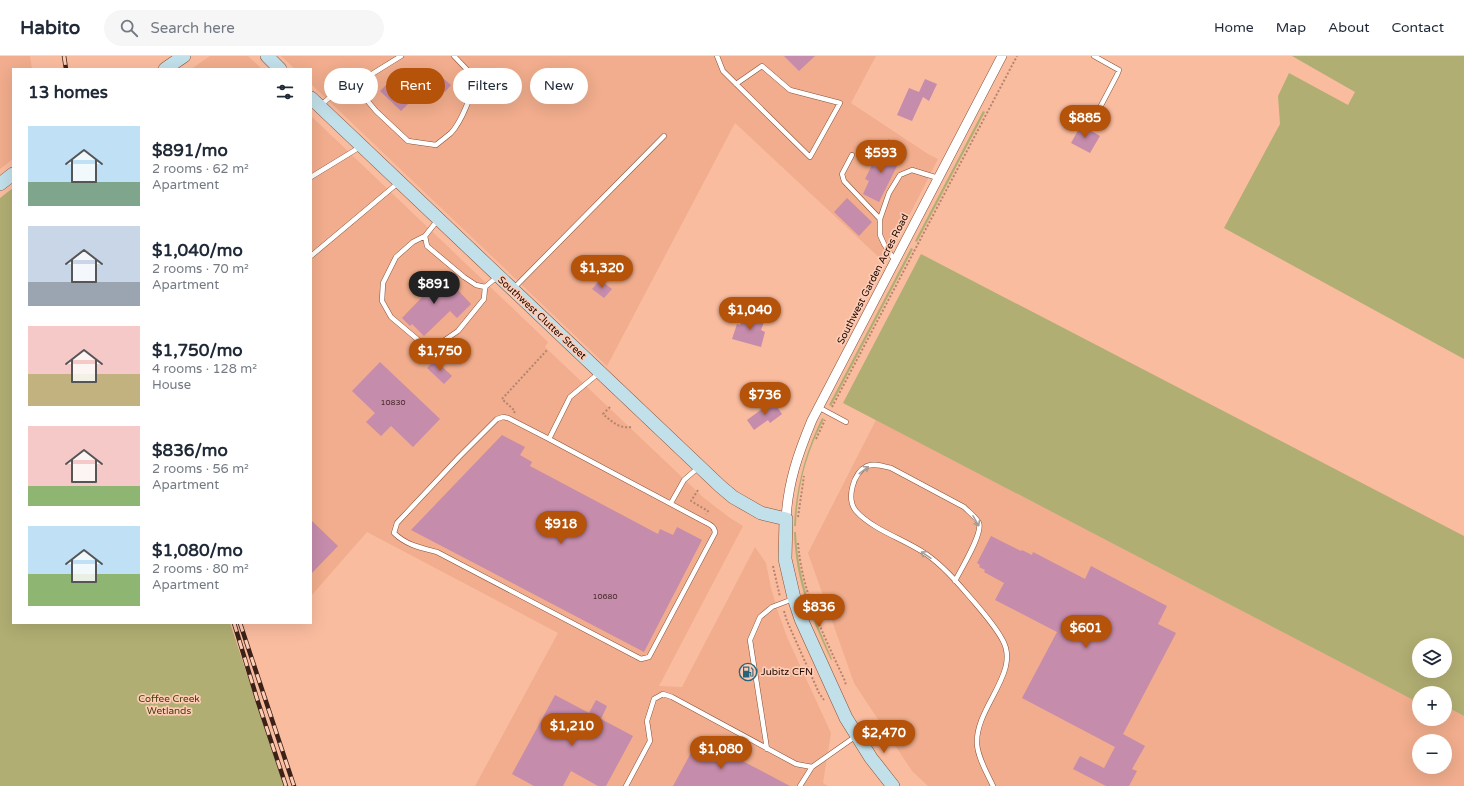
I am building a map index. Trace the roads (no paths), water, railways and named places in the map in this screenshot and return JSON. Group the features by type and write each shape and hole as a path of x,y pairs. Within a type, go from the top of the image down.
{"street":[{"path":"168,68 184,56"},
{"path":"267,56 279,68"},
{"name":"Southwest Garden Acres Road","path":"792,519 790,482 798,453 818,407 1002,56"},
{"name":"Southwest Clutter Street","path":"316,102 720,486 748,506 761,513 792,519"},
{"path":"0,184 12,175"},
{"path":"792,519 785,559 794,598 804,625 838,702 871,758 893,786"}],"lane":[{"path":"378,70 401,56"},
{"path":"370,104 408,141 436,145 451,132 458,121 472,94 476,79 454,56"},
{"path":"717,56 722,71 810,157 840,103 790,90 762,66 736,84"},
{"path":"1094,56 1119,70 1095,117"},
{"path":"513,290 664,136"},
{"path":"312,176 362,146"},
{"path":"852,155 842,174 844,180 880,219"},
{"path":"895,261 880,235 880,219 889,192 900,175 912,170 938,178"},
{"path":"312,255 399,182"},
{"path":"438,219 425,236 413,242 396,257 383,283 382,301 391,317 423,344 442,342 458,331 484,299 486,287 498,276"},
{"path":"425,236 427,246 464,277 476,285 486,287"},
{"path":"549,439 570,397 600,372"},
{"path":"818,407 846,422"},
{"path":"503,417 511,419 549,439 703,521 715,529 715,533 648,657 645,659 641,659 437,552 414,547 394,533 397,523 497,419 503,417"},
{"path":"955,580 979,535 980,524 974,516 964,507 891,468 878,465 867,466 858,475 852,487 850,498 855,510 866,520 926,554 940,565 955,580 988,619 1003,640 1008,657 1003,676 978,727 977,744 982,762 993,786"},
{"path":"671,504 684,480 699,467"},
{"path":"767,749 750,640 760,617 772,607 794,598"},
{"path":"626,786 650,741 647,721 654,699 663,694 672,696 796,764 812,767"},
{"path":"800,786 812,767 857,736"}],"railway":[{"path":"64,56 66,68"},
{"path":"234,624 286,786"},
{"path":"240,624 294,786"}],"place":[{"name":"Jubitz CFN","path":"748,672"}],"park label":[{"name":"Coffee Creek Wetlands","path":"169,704"}]}
